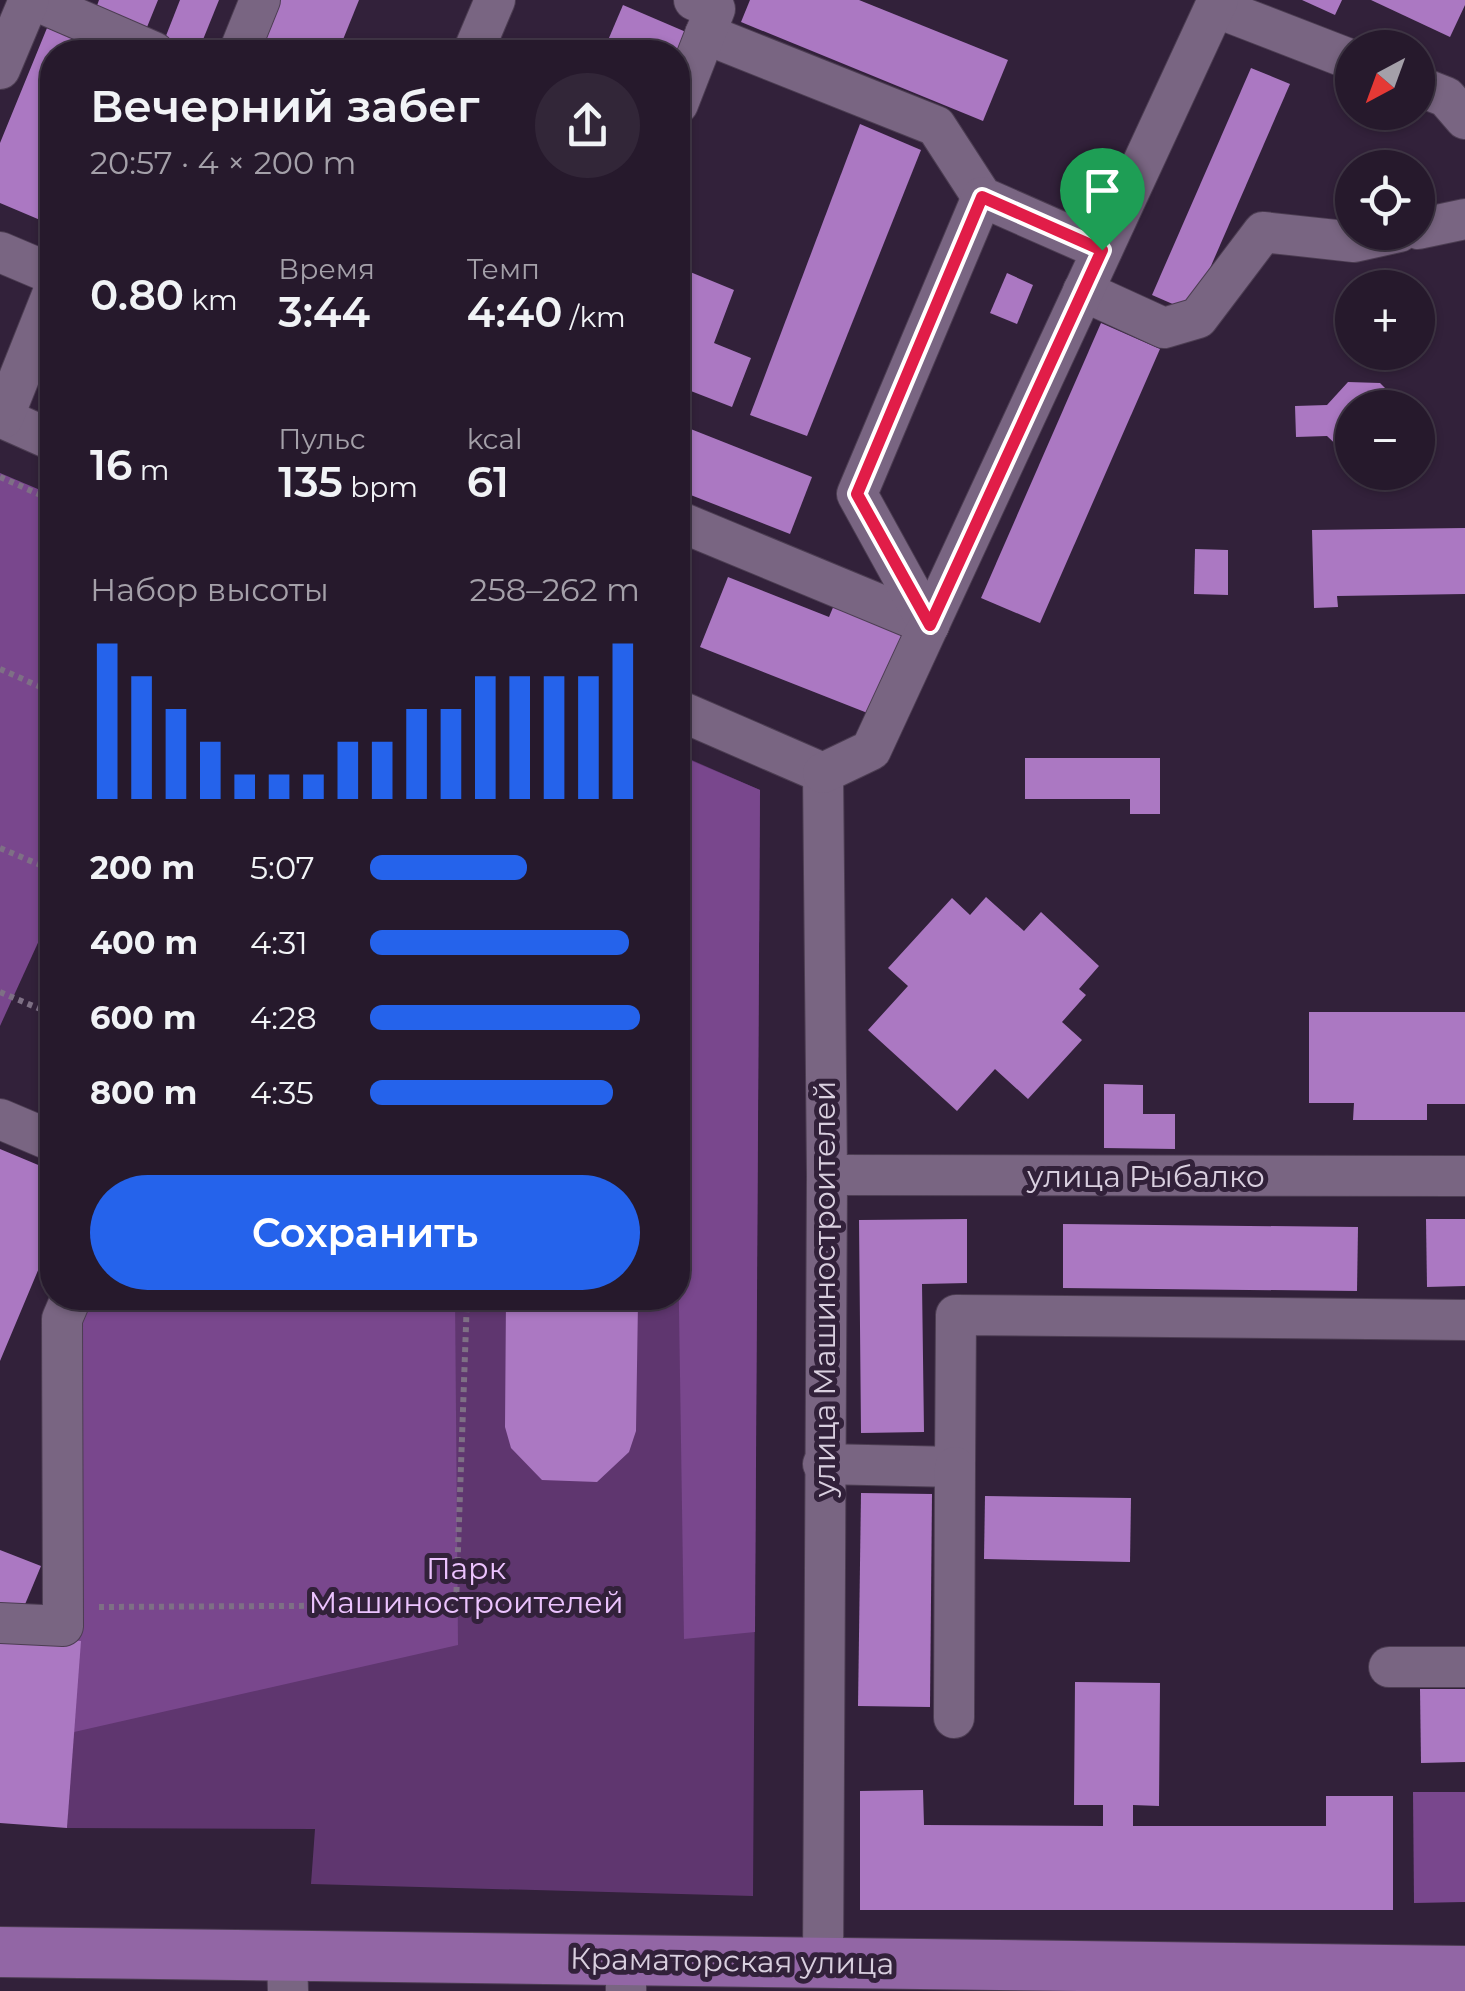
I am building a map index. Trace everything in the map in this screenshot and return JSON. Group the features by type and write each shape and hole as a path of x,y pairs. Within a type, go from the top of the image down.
{"main road":[{"name":"Краматорская улица","path":"0,1952 287,1973 626,1976 823,1962 1046,1978 1351,1980 1465,1971"}],"street":[{"path":"0,69 31,0 126,40"},
{"path":"244,40 260,0"},
{"path":"478,40 495,0"},
{"path":"690,715 823,773 872,750 1216,3 1335,53"},
{"path":"690,54 699,17 936,126 982,197 1102,250"},
{"path":"1435,92 1446,96 1465,119"},
{"path":"930,625 857,494 982,197"},
{"path":"1435,225 1465,219"},
{"path":"1083,291 1164,328 1198,318 1263,232 1335,240"},
{"path":"0,252 40,269"},
{"path":"40,325 2,418 40,435"},
{"path":"690,526 930,625"},
{"name":"улица Машиностроителей","path":"823,773 827,1175 823,1962"},
{"path":"0,1119 40,1135"},
{"name":"улица Рыбалко","path":"827,1175 1465,1176"},
{"path":"0,1623 62,1626 62,1319 66,1310"},
{"path":"954,1718 956,1315 1465,1320"},
{"path":"823,1464 955,1467"},
{"path":"1390,1666 1465,1667"}],"path":[{"path":"0,477 40,495"},
{"path":"0,668 40,686"},
{"path":"0,848 40,865"},
{"path":"0,992 40,1008"},
{"path":"62,1607 456,1605 467,1310"}],"green space":[{"name":"Парк Машиностроителей","path":"690,759 760,790 753,1896 311,1884 315,1829 67,1828 85,1310 690,1310"}],"shaded area":[{"path":"0,473 40,490 40,938 0,1026"},
{"path":"690,760 760,790 755,1632 684,1639 679,1310 690,1310"},
{"path":"73,1310 455,1310 458,1645 74,1732"},
{"path":"1413,1792 1465,1792 1465,1902 1414,1903"}],"building":[{"path":"99,0 158,0 143,37 93,17"},
{"path":"180,0 219,0 203,40 164,40"},
{"path":"277,0 359,0 343,40 262,40"},
{"path":"750,0 859,0 1008,60 983,121 741,22"},
{"path":"1302,0 1342,0 1335,15"},
{"path":"1371,0 1465,0 1465,5 1450,37"},
{"path":"623,5 693,35 689,40 608,40"},
{"path":"47,28 76,40 42,40"},
{"path":"40,45 40,220 0,203 0,143"},
{"path":"1251,68 1290,84 1191,312 1152,295"},
{"path":"860,124 921,150 807,436 750,415"},
{"path":"690,272 734,290 714,343 751,358 732,407 690,391"},
{"path":"1007,273 1033,285 1017,324 990,313"},
{"path":"1101,323 1160,349 1040,623 981,598"},
{"path":"1348,382 1380,383 1387,390 1341,390"},
{"path":"1335,396 1335,444 1327,436 1296,437 1295,406 1327,405"},
{"path":"690,429 812,477 790,534 690,495"},
{"path":"1465,528 1465,594 1337,596 1338,607 1314,608 1312,530"},
{"path":"1195,549 1228,550 1228,595 1194,594"},
{"path":"728,577 829,617 837,598 906,625 870,714 700,647"},
{"path":"1025,758 1160,758 1160,814 1130,814 1130,799 1025,799"},
{"path":"986,897 1024,931 1041,912 1099,966 1079,989 1086,995 1062,1022 1082,1040 1028,1099 995,1069 957,1111 868,1030 908,986 888,968 952,898 970,915"},
{"path":"1309,1012 1465,1012 1465,1104 1427,1104 1427,1120 1353,1120 1354,1103 1309,1103"},
{"path":"1104,1084 1143,1085 1143,1114 1175,1114 1175,1149 1104,1148"},
{"path":"0,1149 40,1166 40,1266 0,1361"},
{"path":"967,1219 967,1283 922,1284 924,1432 861,1433 859,1220"},
{"path":"1426,1219 1465,1219 1465,1286 1427,1287"},
{"path":"1063,1224 1358,1227 1357,1291 1063,1288"},
{"path":"506,1310 638,1310 636,1431 629,1452 597,1482 542,1480 511,1448 505,1427"},
{"path":"861,1493 932,1494 930,1707 858,1706"},
{"path":"985,1496 1131,1498 1130,1562 984,1559"},
{"path":"0,1550 41,1566 21,1614 0,1613"},
{"path":"0,1635 81,1641 67,1828 0,1823"},
{"path":"1075,1682 1160,1683 1159,1806 1133,1805 1133,1826 1326,1826 1326,1796 1393,1796 1393,1910 860,1910 860,1791 923,1790 924,1825 1103,1826 1103,1805 1074,1805"},
{"path":"1420,1689 1465,1689 1465,1762 1421,1763"}],"route":[{"path":"982,197 1102,250 930,625 857,494 982,197"}]}
